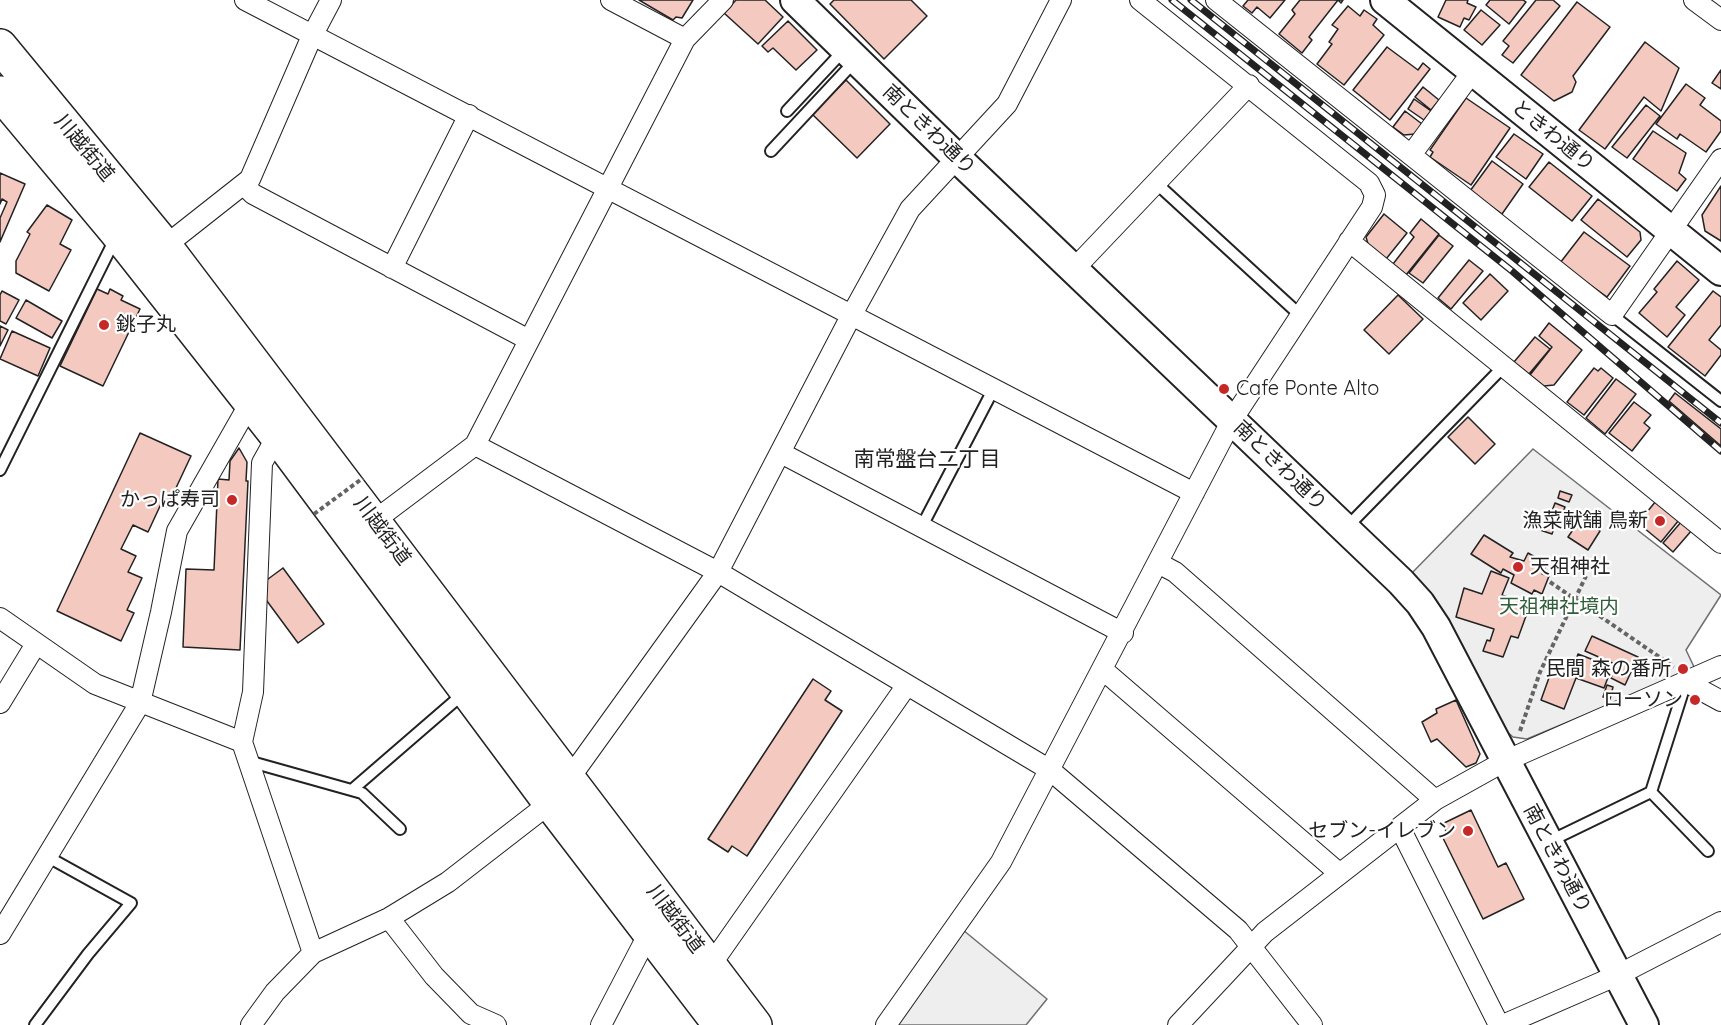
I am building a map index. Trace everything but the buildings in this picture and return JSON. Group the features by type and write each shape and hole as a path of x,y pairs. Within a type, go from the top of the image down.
{"highway":[{"name":"川越街道","path":"0,45 165,246 374,521 559,791 650,933 720,1025"},
{"name":"川越街道","path":"0,93 117,233 277,436 466,690 559,791 710,966 755,1025"}],"street":[{"path":"244,0 1194,493"},
{"path":"165,246 250,179 312,36 331,0"},
{"path":"610,0 685,39"},
{"path":"374,521 475,445 685,39 723,0"},
{"name":"南ときわ通り","path":"795,0 1401,582 1420,603 1436,627 1644,1025"},
{"path":"251,1025 275,992 313,953 389,918 448,882 559,791 718,572 851,316 910,209 1007,104 1061,0"},
{"path":"886,1025 1001,862 1232,420 1372,207 1375,195 1369,183 1140,0"},
{"path":"1216,0 1612,315 1721,159"},
{"name":"ときわ通り","path":"1385,0 1721,271"},
{"path":"1694,0 1721,20"},
{"path":"1411,155 1473,71"},
{"path":"1074,269 1248,85"},
{"path":"392,268 469,115"},
{"path":"244,184 253,194 529,340"},
{"path":"1349,241 1721,543"},
{"path":"0,934 140,703 177,531 250,403"},
{"path":"277,436 262,463 253,692 242,742 313,953"},
{"path":"475,445 718,572 1050,770 1238,930 1312,1025"},
{"path":"780,453 1122,633"},
{"path":"1158,563 1174,572 1435,800"},
{"path":"0,618 95,684 242,742"},
{"path":"0,703 36,644"},
{"path":"1178,1025 1250,945 1435,800 1505,761 1683,676 1721,666"},
{"path":"1102,669 1340,873"},
{"path":"1683,676 1721,701"},
{"path":"710,966 907,685"},
{"path":"1400,828 1501,1025 1618,975 1721,922"},
{"path":"389,918 434,976 471,1014 496,1025"},
{"path":"601,1025 650,933"}],"lane":[{"path":"787,111 851,54"},
{"path":"771,151 851,54"},
{"path":"1156,183 1300,315"},
{"path":"0,470 117,233"},
{"path":"1612,315 1721,401"},
{"path":"1345,529 1504,366"},
{"path":"921,528 993,390"},
{"path":"1549,841 1651,792 1683,676"},
{"path":"353,789 466,690"},
{"path":"248,761 362,793 400,829"},
{"path":"1651,792 1708,851"},
{"path":"35,1025 81,962 131,903 48,857"}],"path":[{"path":"314,514 363,478"},
{"path":"1519,735 1540,672 1586,576"},
{"path":"1550,582 1683,676"}],"green space":[{"name":"天祖神社境内","path":"1533,449 1721,595 1686,650 1695,669 1527,739 1513,737 1506,731 1410,575"},
{"path":"963,930 1047,999 1026,1025 897,1025"}],"railway":[{"path":"1172,0 1512,271 1721,451"},
{"path":"1191,0 1721,423"}],"place":[{"name":"銚子丸","path":"104,325"},
{"name":"Cafe Ponte Alto","path":"1224,389"},
{"name":"かっぱ寿司","path":"232,500"},
{"name":"漁菜献舗 鳥新","path":"1660,521"},
{"name":"天祖神社","path":"1518,567"},
{"name":"民間 森の番所","path":"1683,669"},
{"name":"ローソン","path":"1695,700"},
{"name":"セブン-イレブン","path":"1468,831"}],"district":[{"name":"南常盤台二丁目","path":"927,460"}]}
